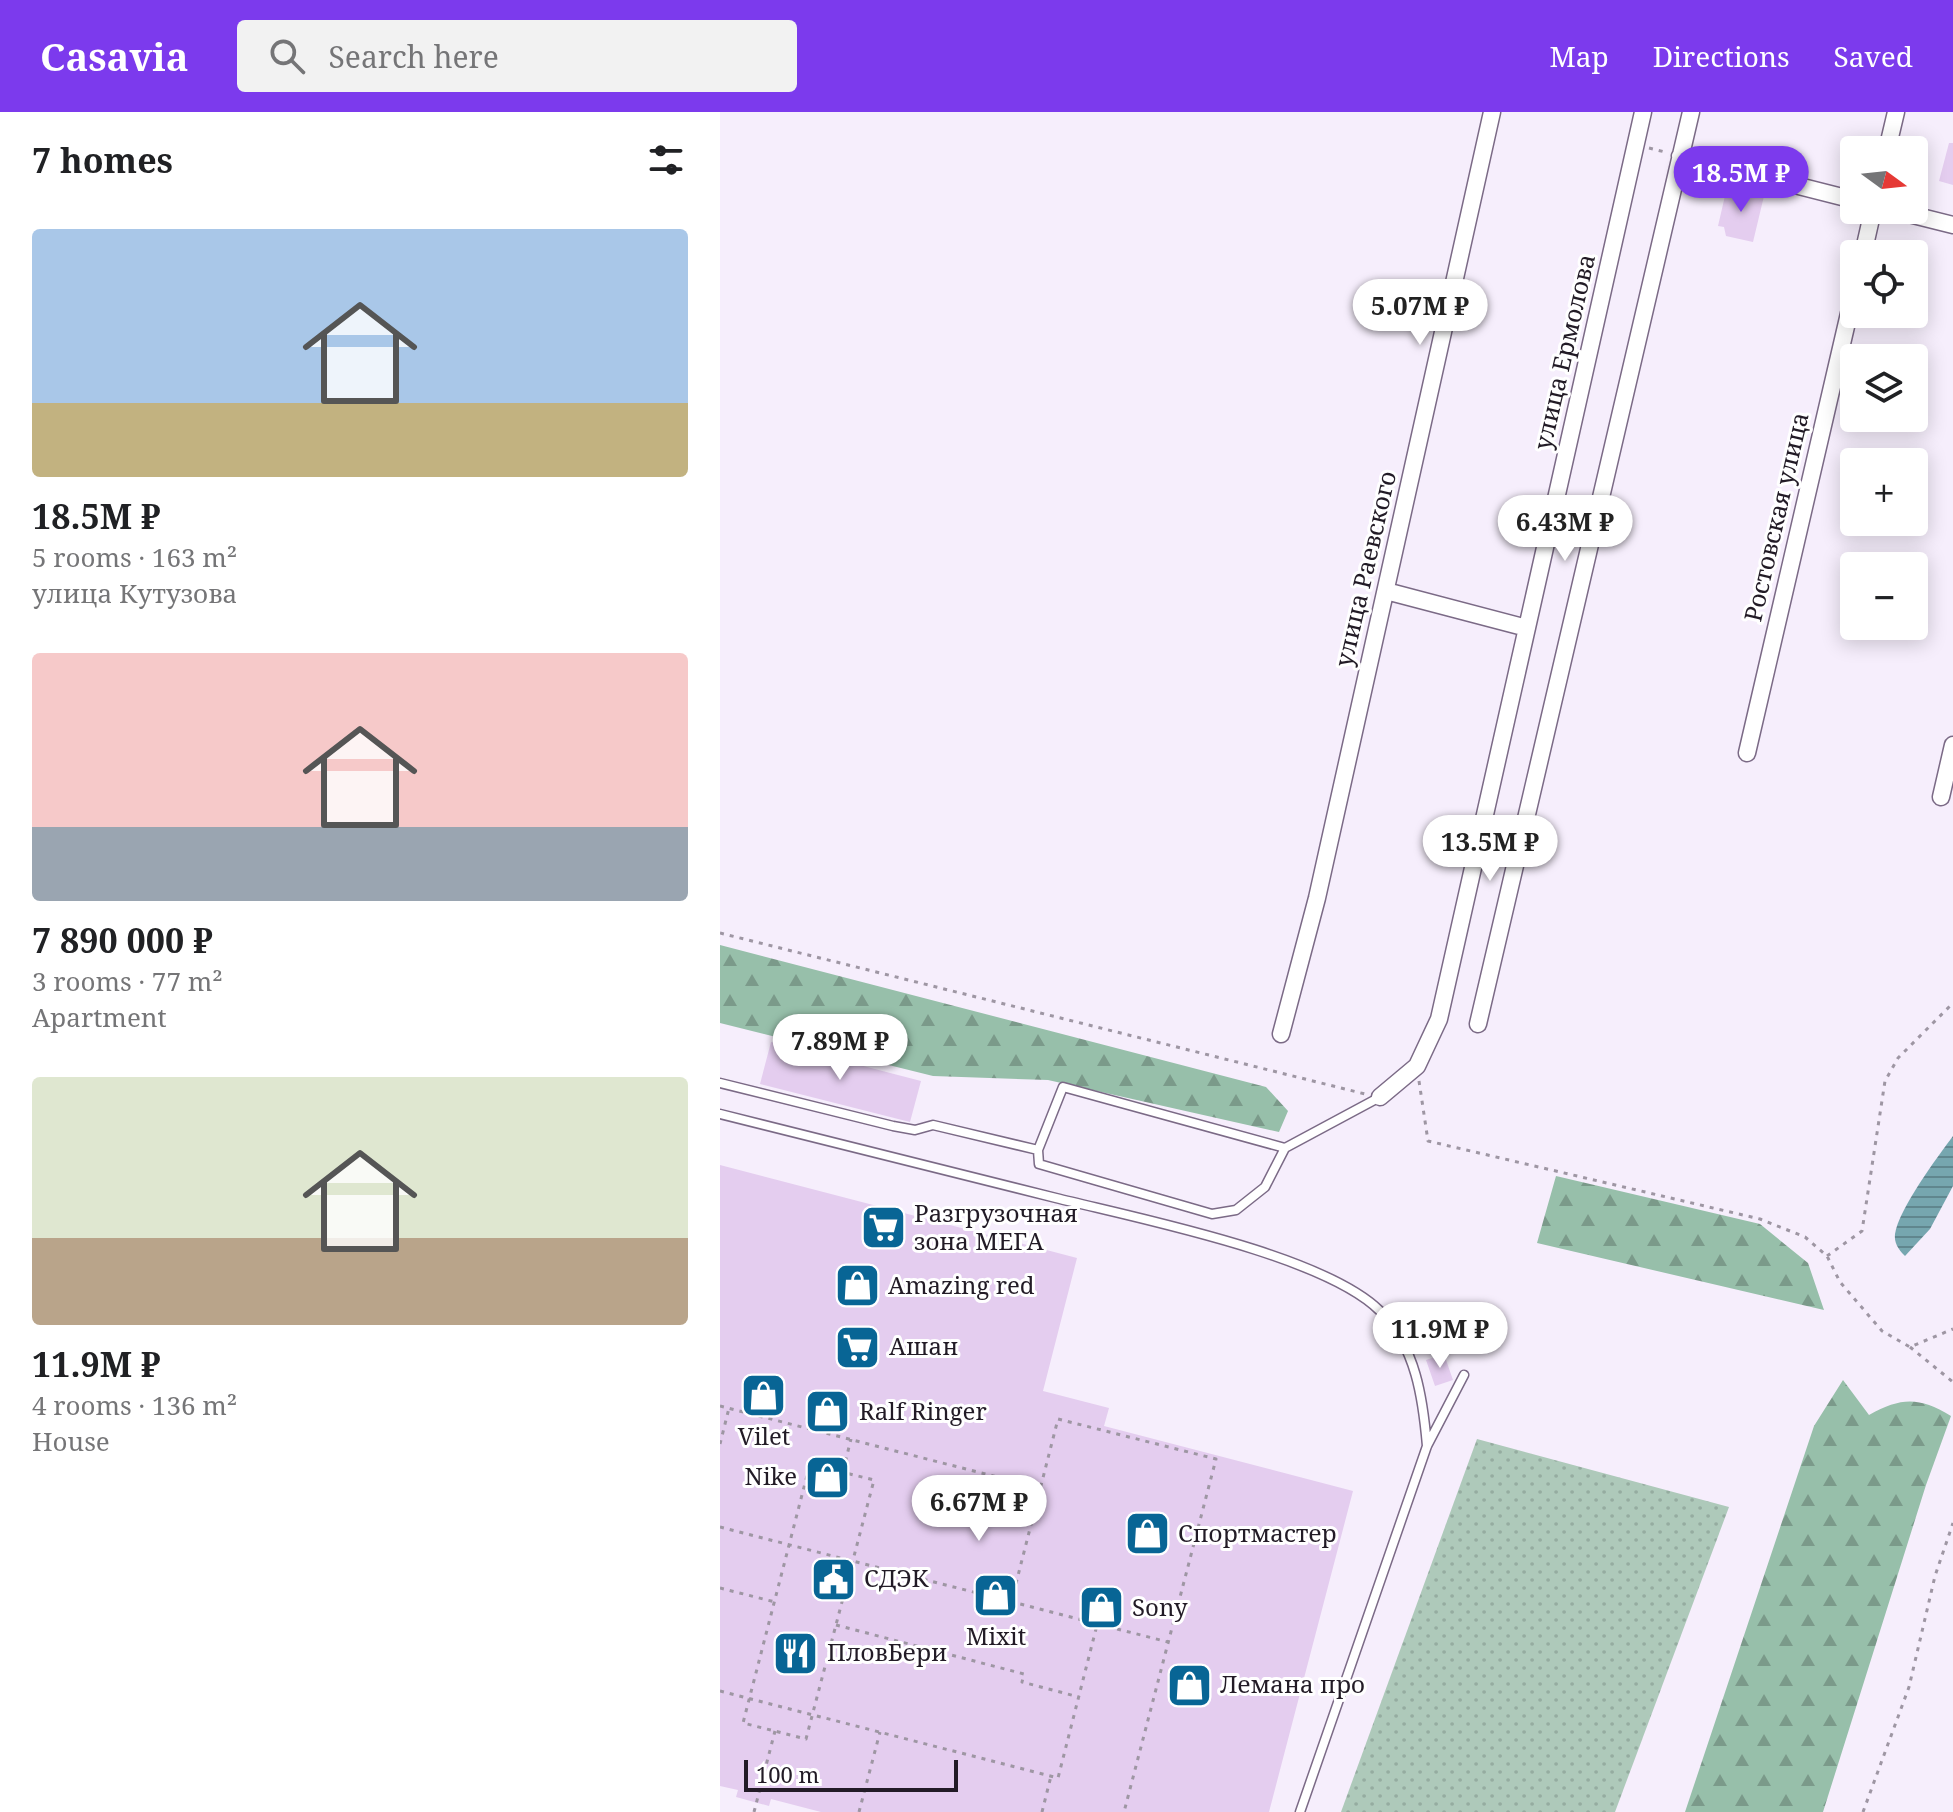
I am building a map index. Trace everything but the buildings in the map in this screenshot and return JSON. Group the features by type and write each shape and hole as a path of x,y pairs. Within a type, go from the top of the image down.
{"street":[{"name":"улица Раевского","path":"1281,1034 1317,898 1492,112"},
{"name":"улица Ермолова","path":"1380,1097 1417,1066 1439,1019 1643,112"},
{"path":"1478,1024 1691,112"},
{"path":"1890,136 1896,112"},
{"path":"1680,156 1840,196"},
{"path":"1928,219 1953,225"},
{"name":"Ростовская улица","path":"1747,753 1846,328"},
{"path":"1386,591 1527,628"},
{"path":"1941,797 1953,745"}],"lane":[{"path":"720,1083 893,1126 915,1130 933,1125 1038,1150"},
{"path":"1285,1148 1063,1087 1038,1150 1039,1164 1212,1214 1236,1210 1265,1187 1285,1148 1380,1097"},
{"path":"720,1114 1200,1234 1308,1269 1368,1302 1395,1329 1423,1395 1427,1446"},
{"path":"1300,1812 1427,1446 1464,1375"}],"path":[{"path":"1636,145 1680,156"},
{"path":"720,933 1380,1097"},
{"path":"1827,1256 1862,1231 1885,1081 1898,1058 1953,1003"},
{"path":"1417,1066 1428,1141 1760,1219 1805,1237 1827,1256 1840,1282 1882,1331 1910,1347 1953,1382"},
{"path":"1910,1347 1953,1329"},
{"path":"720,1406 1040,1488"},
{"path":"720,1444 729,1408"},
{"path":"1011,1603 1058,1419 1216,1459 1124,1812"},
{"path":"843,1472 851,1439"},
{"path":"810,1464 874,1480 806,1739 743,1723 789,1545 810,1464"},
{"path":"1863,1812 1909,1687 1935,1576 1953,1523"},
{"path":"720,1527 1168,1642"},
{"path":"720,1588 775,1602"},
{"path":"836,1625 1024,1674 1022,1682 1079,1697"},
{"path":"720,1691 1058,1778 1097,1625"},
{"path":"754,1812 775,1731"},
{"path":"859,1812 880,1732"},
{"path":"1042,1812 1051,1776"}],"green space":[{"path":"720,945 1266,1087 1288,1111 1279,1132 1048,1080 933,1076 720,1023"},
{"path":"1556,1176 1760,1224 1808,1263 1824,1310 1537,1243"},
{"path":"1843,1380 1869,1415 1891,1405 1910,1402 1929,1405 1951,1416 1926,1485 1823,1812 1685,1812 1814,1426"},
{"path":"1477,1439 1729,1507 1615,1812 1341,1812"}],"water":[{"path":"1953,1136 1953,1186 1930,1229 1905,1256 1895,1240 1903,1211"}],"place":[{"name":"Разгрузочная зона МЕГА","path":"883,1228"},
{"name":"Amazing red","path":"857,1286"},
{"name":"Ашан","path":"858,1347"},
{"name":"Vilet","path":"764,1395"},
{"name":"Ralf Ringer","path":"828,1412"},
{"name":"Nike","path":"828,1477"},
{"name":"Спортмастер","path":"1147,1534"},
{"name":"СДЭК","path":"833,1579"},
{"name":"Mixit","path":"996,1595"},
{"name":"Sony","path":"1101,1608"},
{"name":"ПловБери","path":"796,1653"},
{"name":"Лемана про","path":"1189,1685"}]}
